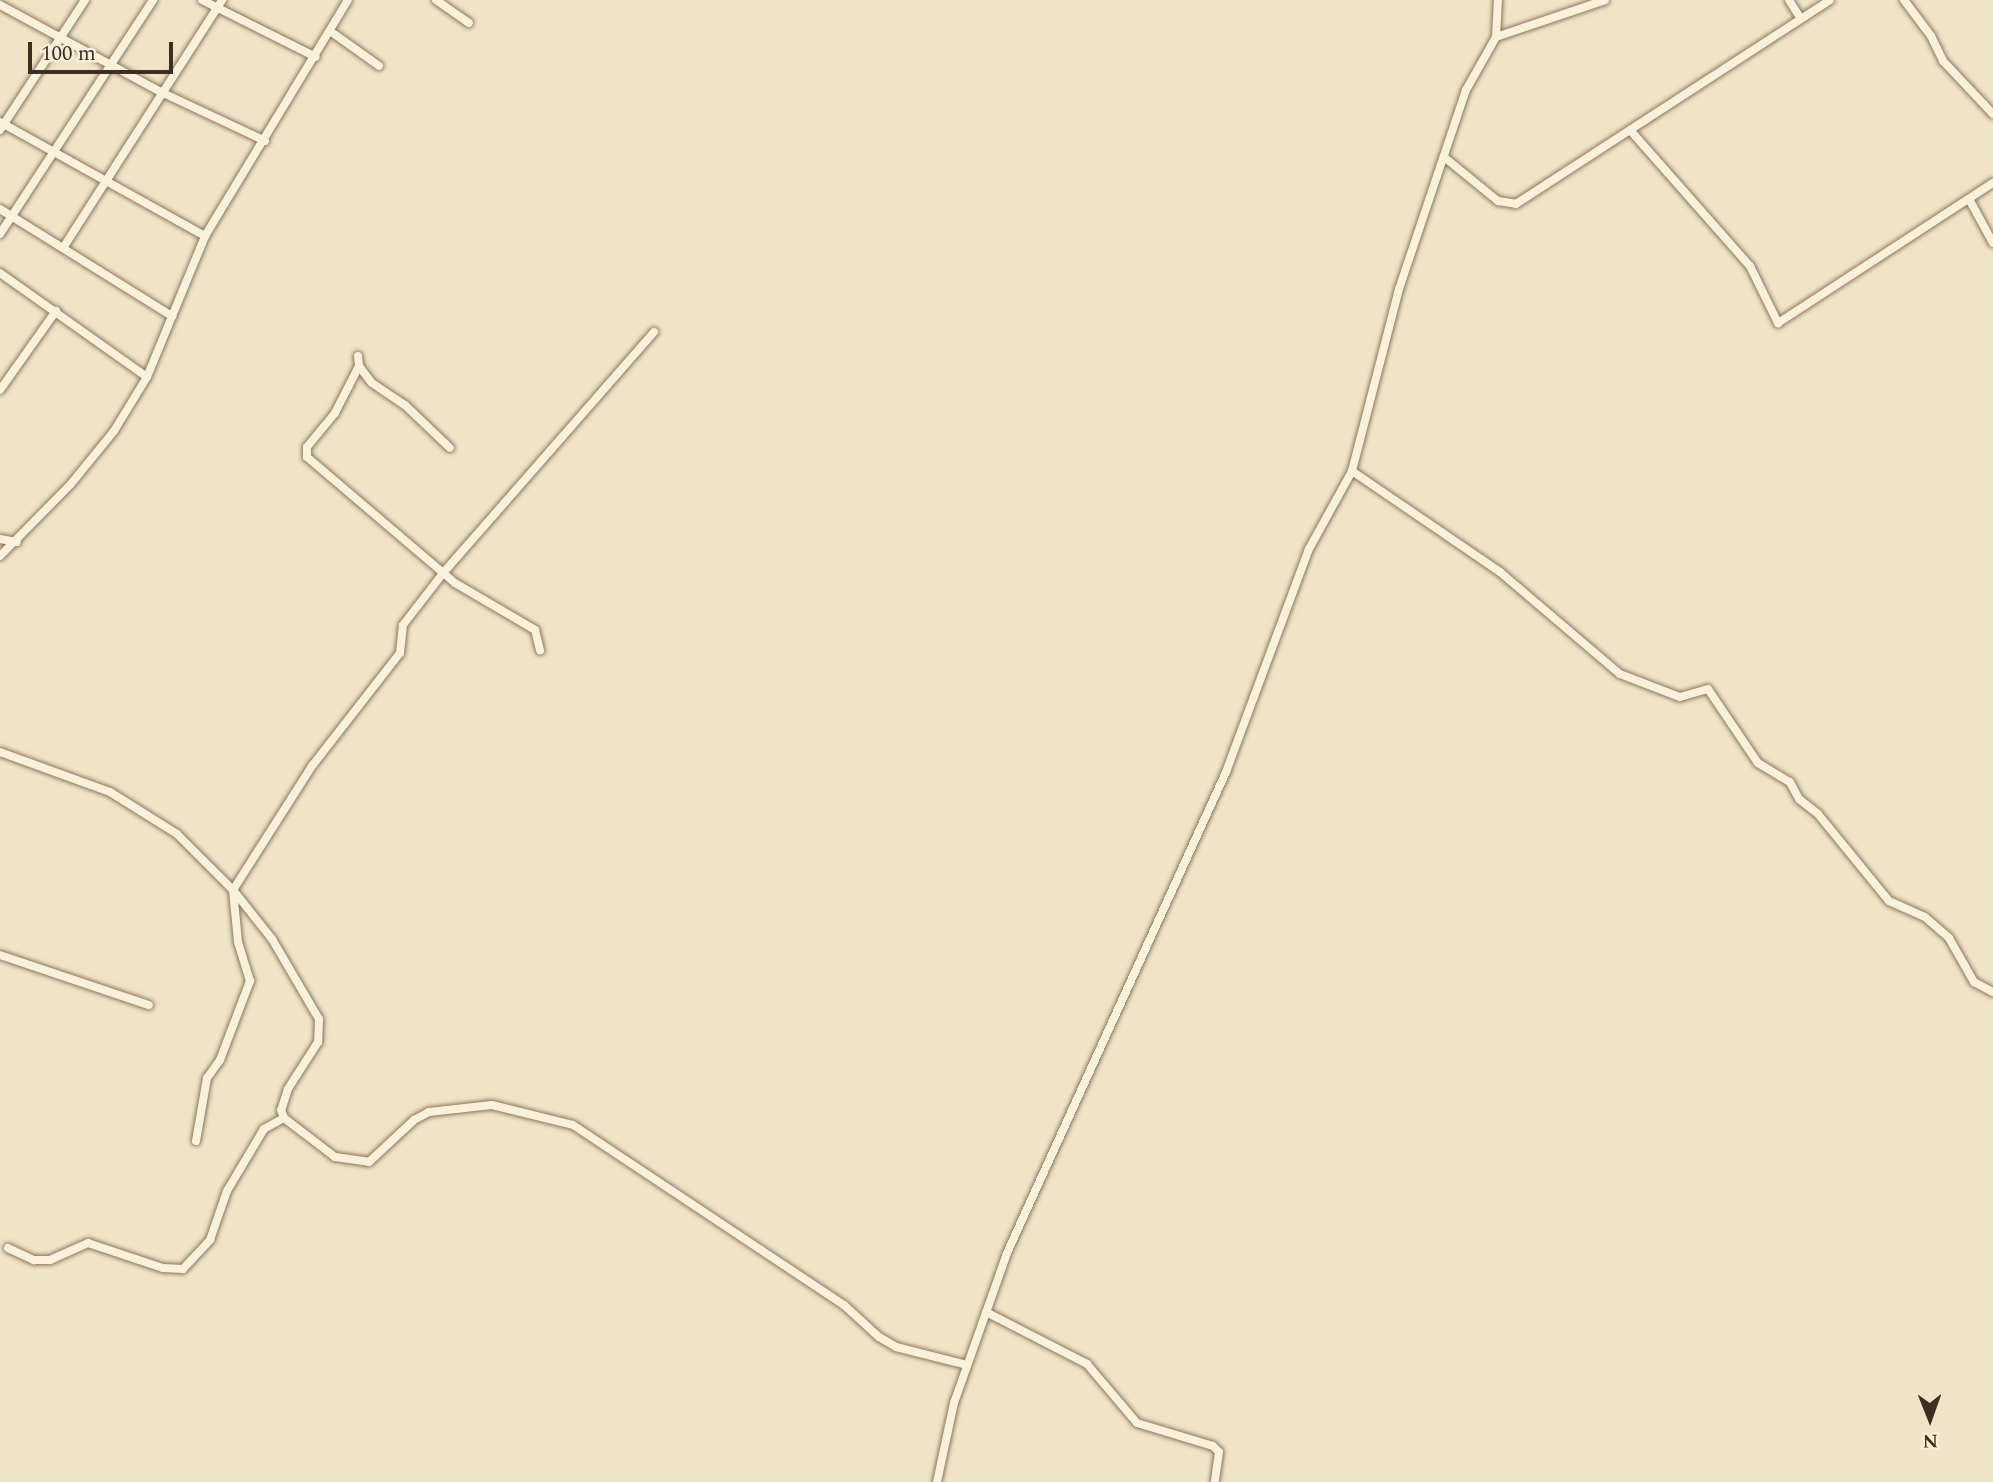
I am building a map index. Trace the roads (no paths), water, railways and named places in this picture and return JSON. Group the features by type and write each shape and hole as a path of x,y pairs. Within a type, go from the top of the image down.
{"street":[{"path":"85,0 1,126 105,179 205,236"},
{"path":"0,234 14,217 53,152 153,0"},
{"path":"202,0 219,4 316,57"},
{"path":"0,556 17,542 114,430 147,377 205,236 316,57 348,0"},
{"path":"436,0 469,23"},
{"path":"937,1482 967,1365 1007,1253 1226,772 1309,549 1352,471 1399,289 1466,90 1496,37 1498,0"},
{"path":"1496,37 1605,0"},
{"path":"1789,0 1801,19"},
{"path":"1444,157 1498,201 1516,204 1830,0"},
{"path":"1904,0 1931,36 1943,61 1993,114"},
{"path":"63,248 219,4"},
{"path":"0,5 162,92 265,141"},
{"path":"330,31 379,66"},
{"path":"1630,130 1750,266 1778,323 1993,183"},
{"path":"1969,199 1993,243"},
{"path":"0,209 172,316"},
{"path":"0,273 147,377"},
{"path":"0,390 56,312"},
{"path":"197,1142 207,1078 220,1060 250,981 238,942 233,890 312,766 400,653 403,625 444,572 654,332"},
{"path":"450,449 405,405 372,383 358,361 335,413 307,447 307,457 444,572 535,630 540,650"},
{"path":"1352,471 1500,572 1620,674 1680,698 1709,689 1758,763 1790,782 1799,799 1818,814 1889,901 1925,917 1948,938 1974,982 1993,992"},
{"path":"0,539 17,542"},
{"path":"0,752 110,792 177,834 233,890 272,939 319,1019 318,1042 282,1101 284,1118 335,1157 369,1162 414,1120 429,1112 492,1105 573,1125 844,1305 879,1337 896,1347 967,1365"},
{"path":"0,955 149,1005"},
{"path":"8,1248 34,1260 50,1259 88,1243 163,1268 183,1269 210,1240 226,1191 264,1129 284,1118"},
{"path":"986,1312 1087,1364 1137,1423 1213,1446 1219,1452 1215,1482"}]}
